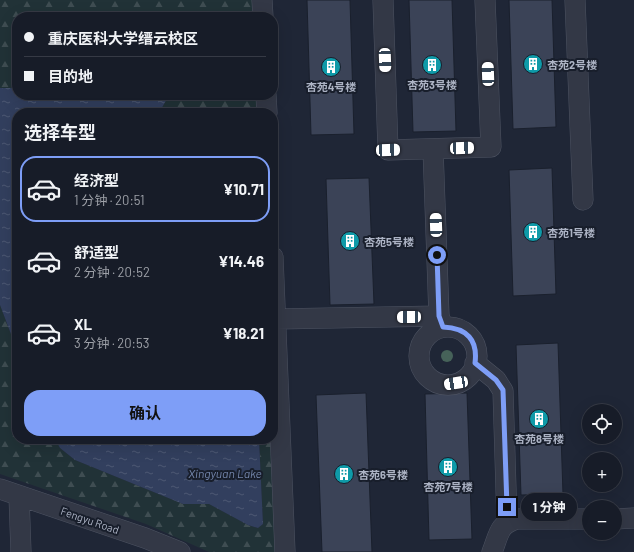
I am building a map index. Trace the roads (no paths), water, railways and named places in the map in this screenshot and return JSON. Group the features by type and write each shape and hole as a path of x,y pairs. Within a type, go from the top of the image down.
{"street":[{"path":"262,0 263,12"},
{"path":"383,0 388,150 491,147 486,0"},
{"path":"575,0 583,200"},
{"path":"278,319 441,321 462,330 469,336 474,345 476,354 475,363 468,376 456,383 442,384 429,378 423,371 420,362 419,353 421,344 441,321 433,149"},
{"path":"475,363 496,380 503,390 507,522"},
{"path":"278,371 285,552"},
{"name":"Fengyu Road","path":"0,489 145,538 180,552"},
{"path":"19,496 21,552"},
{"path":"622,518 634,518"},
{"path":"492,552 502,528 507,522 517,519 582,519"}],"water":[{"path":"0,88 12,88 12,100 166,100 162,108 12,108 12,337 0,305"},
{"name":"Xingyuan Lake","path":"58,444 259,444 263,524 258,528 248,525 209,504 183,504 75,460 60,448"}],"place":[{"name":"杏苑2号楼","path":"533,64"},
{"name":"杏苑3号楼","path":"432,65"},
{"name":"杏苑4号楼","path":"331,67"},
{"name":"杏苑1号楼","path":"533,232"},
{"name":"杏苑5号楼","path":"350,241"},
{"name":"杏苑8号楼","path":"539,419"},
{"name":"杏苑7号楼","path":"448,467"},
{"name":"杏苑6号楼","path":"344,474"}]}
